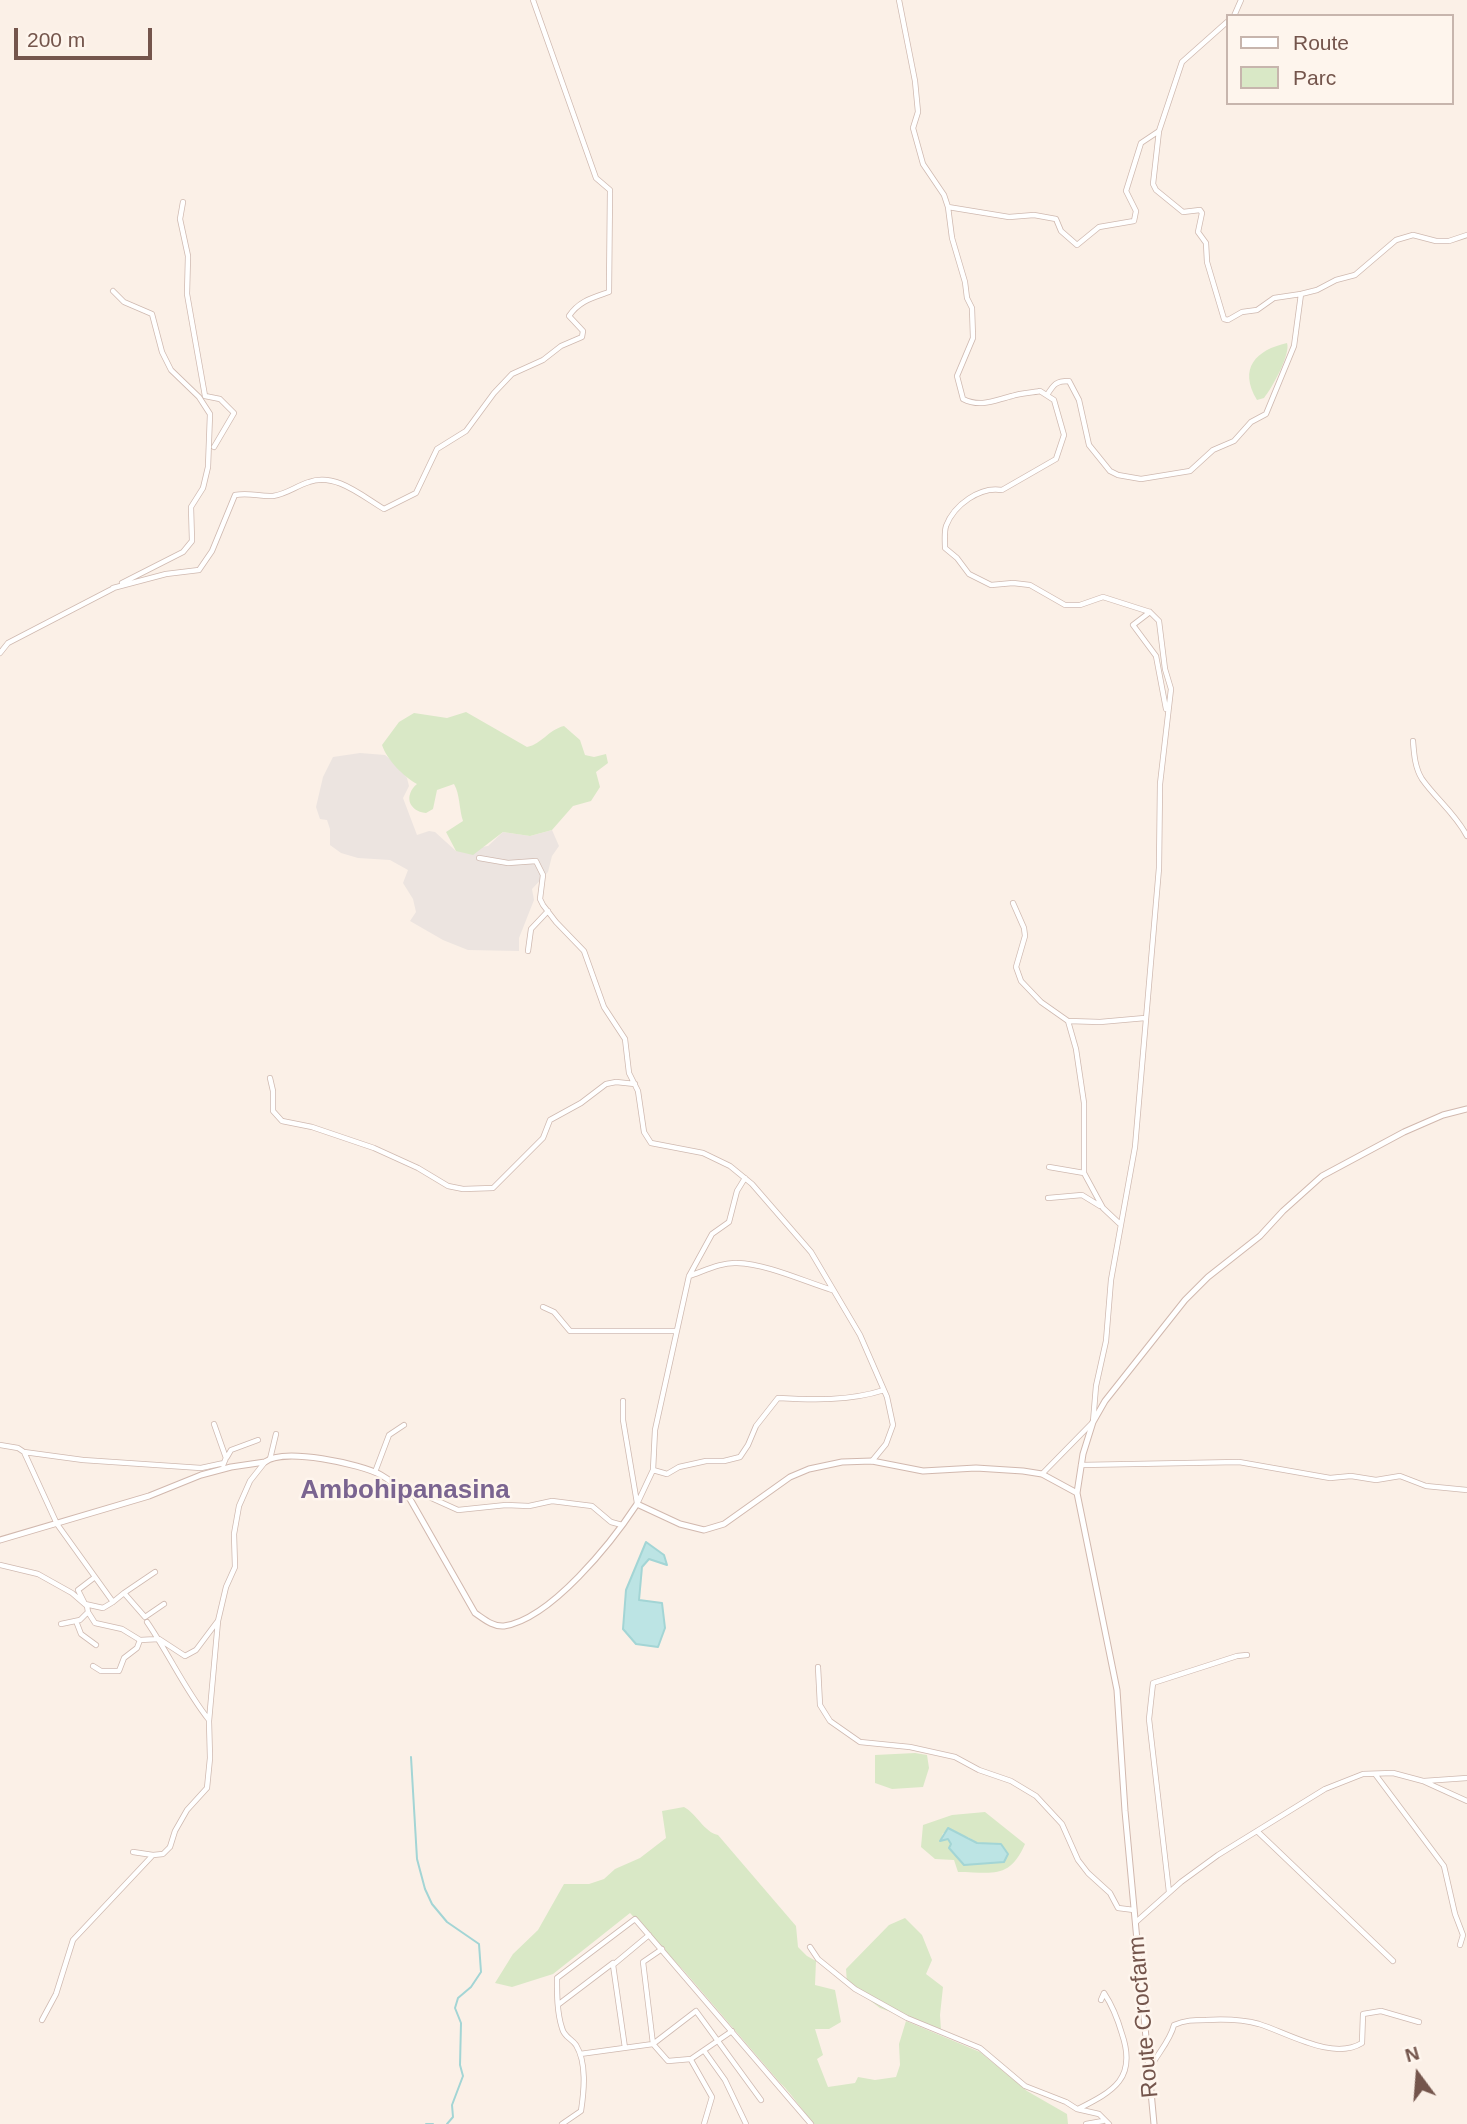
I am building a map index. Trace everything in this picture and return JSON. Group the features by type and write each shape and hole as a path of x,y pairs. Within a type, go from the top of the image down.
{"street":[{"path":"113,588 166,574 199,570 212,551 235,495 248,492 270,496 288,492 316,479 329,479 384,509 416,493 437,449 466,431 512,374 543,360 561,346 582,337 583,331 569,316 575,307 585,300 609,292 610,190 596,178 533,0"},
{"path":"899,0 915,80 918,112 913,128 923,164 932,173 948,206 952,238 972,308 973,338 957,376 963,399 972,404 1041,391 1054,400 1064,435 1055,459 1002,490 993,488 965,500 945,529 945,548 970,574 991,585 1030,585 1065,605 1080,605 1103,597 1150,612 1159,621 1165,669 1171,690 1160,784 1157,884 1135,1147 1111,1280 1106,1341 1096,1386 1093,1422 1042,1474"},
{"path":"1226,23 1182,62 1159,131 1153,184 1156,190 1183,212 1199,210 1202,213 1198,232 1206,243 1207,262 1224,319 1257,310 1274,298 1317,290 1336,279 1355,275 1396,240 1413,235 1436,241 1450,241 1467,234"},
{"path":"948,206 1009,217 1034,215 1056,219 1061,231 1077,245 1099,228 1134,220 1136,211 1126,191 1141,143 1159,131"},
{"path":"0,653 8,643 183,552 192,541 191,507 203,488 211,434 210,414 202,396 187,293 188,256 180,219 183,202"},
{"path":"113,291 124,302 152,314 162,352 171,370 202,396 220,399 234,412 214,447"},
{"path":"1047,394 1059,381 1069,381 1079,400 1089,445 1110,471 1141,479 1190,471 1213,450 1234,441 1251,422 1266,414 1294,346 1301,294"},
{"path":"1150,612 1133,625 1157,656 1167,718"},
{"path":"1413,741 1421,778 1448,807 1467,836"},
{"path":"479,858 508,863 536,861 543,875 540,899 584,951 604,1007 625,1039 629,1073 643,1111 644,1132 651,1143 703,1153 730,1166 745,1178 811,1252 860,1335 884,1390 893,1425 886,1444 872,1461"},
{"path":"1013,903 1025,936 1016,967 1021,981 1041,1002 1068,1021 1100,1022 1145,1018"},
{"path":"527,951 531,929 548,911"},
{"path":"1068,1021 1076,1049 1084,1103 1084,1173 1103,1208"},
{"path":"270,1078 273,1111 282,1121 312,1127 374,1148 418,1168 448,1186 478,1190 494,1188 543,1138 550,1120 581,1103 606,1084 635,1084"},
{"name":"Route Crocfarm","path":"1154,2124 1117,1690 1077,1493 1081,1465 1093,1422 1125,1374 1196,1288 1260,1236 1316,1181 1336,1167 1404,1132 1443,1115 1467,1109"},
{"path":"1049,1167 1084,1173"},
{"path":"0,1445 18,1448 24,1452 83,1460 201,1468 286,1455 330,1460 375,1473 397,1486 406,1496 475,1613 490,1623 503,1626 531,1616 551,1604 623,1525 637,1504 653,1470 655,1430 689,1276 712,1234 729,1222 737,1191 745,1178"},
{"path":"1048,1198 1082,1195 1103,1208 1121,1225"},
{"path":"689,1276 737,1263 760,1267 832,1290"},
{"path":"543,1307 554,1312 570,1331 676,1331"},
{"path":"653,1470 667,1474 679,1467 740,1457 756,1426 778,1398 810,1400 864,1397 884,1390"},
{"path":"623,1401 623,1420 637,1504"},
{"path":"214,1424 224,1464"},
{"path":"375,1473 389,1435 404,1425"},
{"path":"133,1852 163,1854 170,1847 175,1831 187,1810 207,1788 210,1758 209,1721 218,1621 226,1587 235,1567 234,1535 239,1506 250,1481 267,1460 276,1434"},
{"path":"0,1541 57,1524 224,1464 232,1450 258,1440"},
{"path":"24,1452 57,1524 113,1602"},
{"path":"637,1504 680,1524 704,1530 724,1524 790,1476 842,1462 872,1461 923,1471 976,1468 1042,1474 1077,1493"},
{"path":"1081,1465 1239,1462 1330,1478 1351,1476 1376,1480 1400,1476 1426,1486 1467,1490"},
{"path":"406,1496 418,1492 458,1510 506,1505 528,1506 552,1501 592,1506 611,1522 623,1525"},
{"path":"0,1565 38,1574 72,1593 85,1604 103,1608 155,1572"},
{"path":"95,1577 78,1590 95,1623 122,1629 140,1640 159,1639 185,1656 196,1650 218,1621"},
{"path":"124,1593 145,1617 164,1604"},
{"path":"61,1624 80,1620 88,1612"},
{"path":"76,1620 81,1634 96,1646"},
{"path":"146,1622 209,1721"},
{"path":"93,1665 101,1671 118,1671 124,1658 140,1640"},
{"path":"1169,1893 1149,1719 1153,1683 1247,1655"},
{"path":"818,1667 820,1705 830,1721 860,1742 910,1747 955,1758 979,1770 1012,1781 1036,1796 1068,1833 1079,1860 1088,1873 1110,1893 1118,1908 1134,1910"},
{"path":"1136,1922 1218,1855 1325,1789 1363,1774 1393,1773 1423,1781 1467,1801"},
{"path":"1375,1774 1444,1866 1455,1914 1463,1935 1460,1945"},
{"path":"1423,1781 1467,1778"},
{"path":"1257,1831 1392,1961"},
{"path":"42,2020 56,1994 74,1940 153,1855"},
{"path":"562,2124 581,2111 584,2091 580,2054 574,2041 565,2036 561,2026 557,1978 635,1919 811,2124"},
{"path":"558,2004 649,1935"},
{"path":"810,1947 818,1959 855,1989 907,2018 980,2048 1025,2086 1077,2109 1098,2115 1106,2122"},
{"path":"662,1949 643,1962 653,2044 667,2061 691,2059 732,2032"},
{"path":"614,1963 625,2048"},
{"path":"1077,2109 1102,2096 1121,2080 1127,2070 1126,2045 1120,2028 1105,1994 1102,1994 1101,2000"},
{"path":"580,2054 653,2044 696,2011 761,2100"},
{"path":"1150,2068 1171,2037 1174,2025 1183,2021 1234,2018 1261,2025 1310,2044 1342,2049 1354,2048 1362,2043 1363,2014 1381,2011 1419,2021"},
{"path":"705,2052 725,2080 746,2124"},
{"path":"691,2059 690,2062 712,2098 704,2124"},
{"path":"1086,2124 1106,2122"}],"shaded area":[{"path":"360,753 385,755 395,763 407,778 409,786 403,798 417,835 435,832 456,851 488,846 503,832 530,836 552,830 559,846 552,856 548,872 532,889 534,900 519,938 519,951 468,950 443,940 410,921 416,912 413,899 403,883 408,870 390,860 358,858 341,853 330,845 327,820 320,819 316,807 323,777 333,757"}],"green space":[{"path":"1287,343 1284,363 1276,379 1264,398 1257,400 1249,379 1253,362 1267,350"},
{"path":"466,712 527,747 564,726 580,740 585,755 594,757 606,754 608,763 596,772 600,787 591,801 573,806 552,830 530,836 503,832 473,855 456,851 446,832 463,821 454,784 437,790 433,809 426,813 420,812 412,806 409,797 417,784 396,767 382,745 399,722 414,713 447,718"},
{"path":"875,1755 927,1755 929,1768 923,1787 892,1789 875,1783"},
{"path":"684,1807 718,1835 796,1926 798,1947 816,1961 815,1985 835,1990 841,2022 829,2029 815,2029 823,2055 817,2059 828,2087 855,2083 858,2077 875,2080 896,2077 900,2065 899,2044 906,2021 980,2052 1027,2091 1067,2114 1068,2124 814,2124 685,1972 630,1913 553,1974 512,1987 495,1983 513,1954 538,1930 564,1884 589,1884 604,1879 615,1869 640,1858 666,1838 662,1811"},
{"path":"985,1812 1025,1844 1019,1856 1006,1869 990,1873 958,1872 954,1860 935,1859 921,1847 923,1825 952,1815","holes":["943,1833 968,1837 977,1843 1001,1844 964,1865 949,1848 951,1844 948,1839 941,1840"]},
{"path":"905,1918 922,1935 932,1960 926,1974 943,1987 941,2030 880,2008 847,1983 846,1969 889,1925"}],"water":[{"path":"646,1542 664,1555 667,1565 649,1559 642,1567 639,1600 662,1603 665,1628 658,1647 636,1644 623,1629 626,1590"},
{"path":"948,1828 977,1843 1001,1844 1008,1854 1004,1862 964,1865 949,1848 951,1844 948,1839 940,1841"}],"waterway":[{"path":"411,1757 417,1859 425,1889 432,1904 447,1922 479,1944 481,1972 471,1987 458,1998 455,2008 461,2023 460,2065 463,2076 452,2105 453,2117 447,2124"},
{"path":"426,2124 433,2124"}],"district":[{"name":"Ambohipanasina","path":"405,1491"}]}
